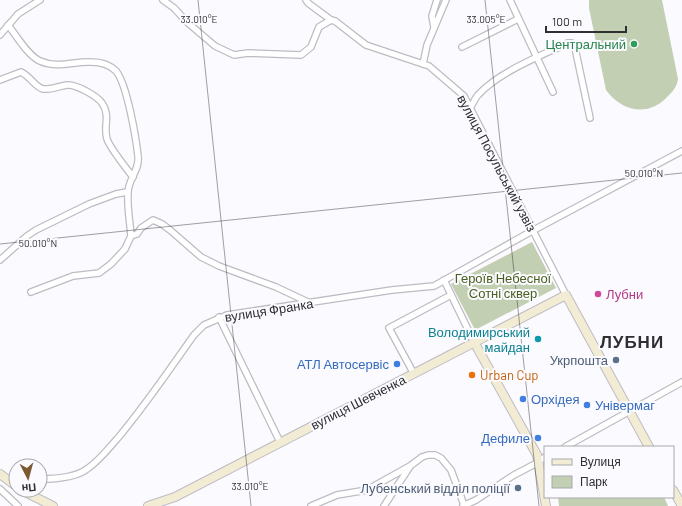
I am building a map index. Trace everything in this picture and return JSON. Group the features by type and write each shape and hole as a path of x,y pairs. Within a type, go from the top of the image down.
{"main road":[{"name":"вулиця Шевченка","path":"148,506 175,497 566,295"},
{"path":"566,295 648,446"},
{"path":"474,342 537,455 542,459 544,482"},
{"path":"674,492 682,506"},
{"path":"37,498 53,506"}],"street":[{"path":"0,35 18,14 40,0"},
{"path":"164,0 215,46 234,55 248,53 301,55 312,47 319,27 331,20"},
{"name":"вулиця Посульський узвіз","path":"306,0 331,20 335,20 366,44 429,66 464,96 566,295"},
{"path":"434,28 432,16 437,0"},
{"path":"423,64 427,45 446,0"},
{"path":"510,0 553,92"},
{"path":"462,47 518,19"},
{"path":"8,25 32,56 40,62 59,65 92,62 106,64 117,72 121,78 135,130 139,158 136,172 128,192 131,236 126,248 111,264 99,273 73,276 31,292"},
{"path":"470,108 476,96 498,79 536,58 568,43 572,43 575,48 590,118"},
{"path":"0,80 22,72 27,75 38,87 43,89 73,85 97,98 106,112 106,132 108,142 133,177"},
{"name":"вулиця Франка","path":"48,479 72,476 86,470 100,459 130,423 194,335 204,325 227,315 392,290 434,286 532,231 682,151"},
{"path":"0,260 26,236 36,230 89,204 116,194 128,192"},
{"path":"131,236 137,234 141,228 153,220 170,230 201,257 219,266 276,287 310,303"},
{"path":"444,280 474,342"},
{"path":"414,374 389,328 451,295"},
{"path":"220,318 280,442"},
{"path":"567,446 682,382"},
{"path":"311,506 337,495 367,490 410,466 425,455 435,455 441,458 451,470 464,505 476,500 542,459"},
{"path":"384,506 410,466"},
{"path":"0,489 18,506"}],"green space":[{"name":"Центральний","path":"589,0 662,0 678,79 674,90 662,102 654,107 637,109 620,104 606,90 589,8"},
{"name":"Героїв Небесної Сотні сквер","path":"532,242 556,288 475,330 451,284"},
{"path":"558,498 664,498 668,506 559,506"}],"place":[{"name":"Центральний","path":"634,44"},
{"name":"Лубни","path":"598,294"},
{"name":"Володимирський майдан","path":"538,339"},
{"name":"Укрпошта","path":"616,360"},
{"name":"АТЛ Автосервіс","path":"397,364"},
{"name":"Urban Cup","path":"472,375"},
{"name":"Орхідея","path":"523,399"},
{"name":"Універмаг","path":"587,405"},
{"name":"Дефиле","path":"538,438"},
{"name":"Лубенський відділ поліції","path":"518,488"}],"district":[{"name":"ЛУБНИ","path":"632,341"}]}
